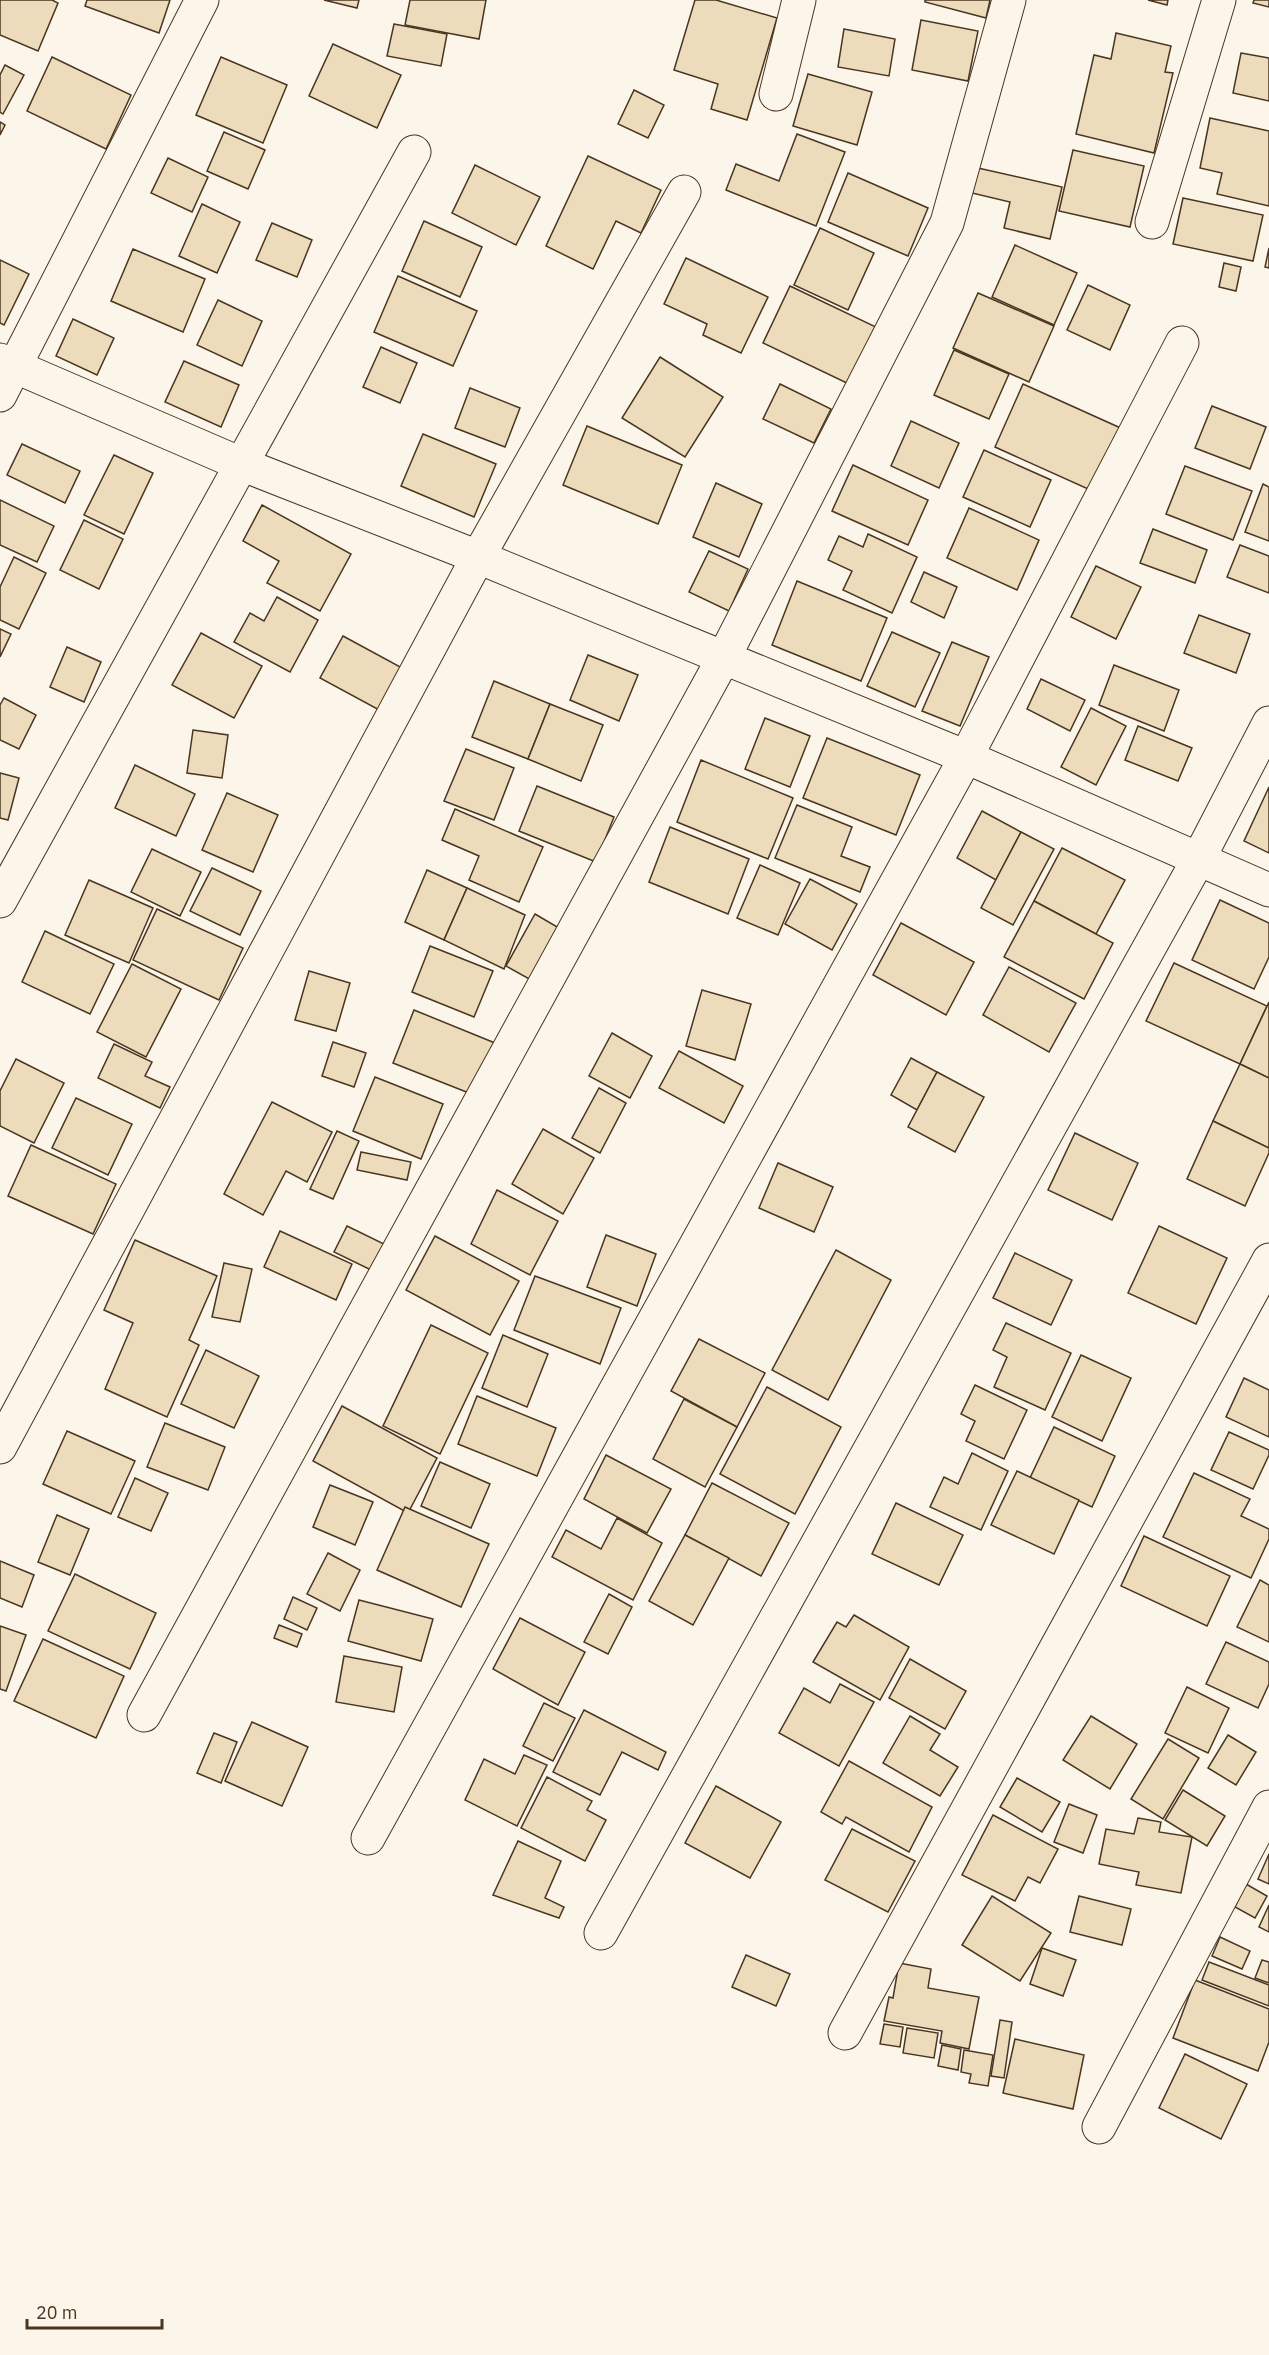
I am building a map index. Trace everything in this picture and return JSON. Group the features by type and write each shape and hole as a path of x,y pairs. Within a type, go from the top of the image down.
{"street":[{"path":"0,395 8,363 202,0"},
{"path":"776,94 799,0"},
{"path":"144,1715 723,658 946,223 1009,0"},
{"path":"1152,222 1219,0"},
{"path":"0,901 414,152"},
{"path":"0,1447 478,557 684,192"},
{"path":"368,1838 966,757 1182,343"},
{"path":"8,363 241,464 478,557 966,757 1269,890"},
{"path":"601,1933 1198,860 1269,723"},
{"path":"845,2033 1269,1260"},
{"path":"1099,2127 1269,1807"}],"building":[{"path":"0,0 52,0 58,3 38,51 0,35"},
{"path":"87,0 170,0 159,33 85,6"},
{"path":"324,0 359,0 357,8"},
{"path":"410,0 486,0 479,39 405,25"},
{"path":"695,0 716,0 777,18 747,120 711,109 718,84 674,70"},
{"path":"925,0 990,0 986,18 925,2"},
{"path":"1148,0 1168,0 1167,5"},
{"path":"1254,0 1269,0 1269,7 1253,3"},
{"path":"921,20 978,31 968,81 912,70"},
{"path":"394,24 447,34 441,66 387,56"},
{"path":"844,29 895,39 889,76 838,67"},
{"path":"1116,33 1171,46 1165,72 1173,73 1154,153 1076,134 1094,55 1111,59"},
{"path":"333,44 401,75 377,128 309,96"},
{"path":"1241,53 1269,58 1269,101 1233,93"},
{"path":"52,57 131,95 106,149 27,111"},
{"path":"221,57 287,85 263,143 196,115"},
{"path":"5,65 24,75 3,114 0,112 0,75"},
{"path":"808,74 872,92 857,145 793,126"},
{"path":"634,90 664,105 648,138 618,124"},
{"path":"1210,118 1269,131 1269,206 1217,194 1222,173 1200,168"},
{"path":"0,122 5,125 0,135"},
{"path":"224,132 265,150 248,189 207,171"},
{"path":"797,134 845,152 816,226 726,190 736,164 779,181"},
{"path":"1073,150 1144,166 1130,227 1059,211"},
{"path":"588,156 661,190 641,233 616,221 593,269 546,246"},
{"path":"168,158 208,177 192,212 151,193"},
{"path":"475,165 540,197 516,245 452,213"},
{"path":"978,168 1062,187 1050,239 1004,228 1010,202 972,193"},
{"path":"848,173 928,208 908,256 828,222"},
{"path":"1183,198 1263,215 1253,261 1173,244"},
{"path":"202,204 240,222 217,273 179,256"},
{"path":"424,221 482,247 460,297 402,271"},
{"path":"272,223 312,240 297,277 256,260"},
{"path":"820,228 874,253 848,310 794,285"},
{"path":"1015,245 1077,273 1054,325 992,297"},
{"path":"1269,248 1269,268 1265,267"},
{"path":"133,249 205,279 183,332 111,301"},
{"path":"686,258 768,297 741,353 703,335 707,324 664,304"},
{"path":"0,260 29,274 4,325 0,323"},
{"path":"1224,263 1241,267 1236,291 1219,287"},
{"path":"398,276 477,311 453,366 374,332"},
{"path":"1088,285 1130,305 1110,350 1067,330"},
{"path":"790,286 878,328 851,385 763,343"},
{"path":"978,293 1054,326 1029,382 953,348"},
{"path":"218,300 262,321 242,366 197,345"},
{"path":"73,319 114,338 97,375 56,356"},
{"path":"381,347 417,363 400,403 363,387"},
{"path":"954,350 1009,374 989,419 934,395"},
{"path":"660,357 723,397 685,457 622,418"},
{"path":"184,361 239,385 221,427 165,402"},
{"path":"780,384 831,409 814,443 763,419"},
{"path":"1023,384 1125,430 1097,493 995,447"},
{"path":"470,388 520,408 505,447 455,428"},
{"path":"1212,406 1266,427 1250,469 1195,448"},
{"path":"911,421 959,443 939,488 891,466"},
{"path":"587,426 682,465 658,524 563,485"},
{"path":"423,434 496,464 474,517 401,486"},
{"path":"22,444 80,471 65,503 7,475"},
{"path":"984,450 1051,480 1030,527 963,497"},
{"path":"114,455 153,473 124,534 84,515"},
{"path":"853,465 928,500 908,545 832,511"},
{"path":"1185,466 1252,491 1233,540 1166,514"},
{"path":"716,483 762,504 739,557 693,537"},
{"path":"1263,484 1269,487 1269,541 1245,532"},
{"path":"0,500 54,526 37,562 0,545"},
{"path":"262,505 351,554 320,611 267,583 279,561 243,541"},
{"path":"969,508 1039,540 1017,590 947,558"},
{"path":"84,520 123,539 99,589 60,570"},
{"path":"1153,529 1207,550 1195,583 1140,563"},
{"path":"868,534 917,557 892,613 843,590 852,571 828,560 839,536 863,547"},
{"path":"1240,545 1269,556 1269,593 1227,577"},
{"path":"709,551 748,569 729,611 689,592"},
{"path":"14,557 46,573 19,629 0,620 0,587"},
{"path":"1096,566 1141,587 1116,639 1071,617"},
{"path":"924,572 957,587 944,618 911,602"},
{"path":"797,581 887,618 861,681 772,645"},
{"path":"277,597 318,620 290,672 234,642 250,613 264,621"},
{"path":"1199,615 1250,634 1236,673 1184,653"},
{"path":"0,629 11,634 0,657"},
{"path":"892,632 940,653 915,707 867,686"},
{"path":"201,633 262,666 234,718 172,685"},
{"path":"343,636 404,669 381,711 320,678"},
{"path":"952,642 989,657 960,726 922,711"},
{"path":"67,647 101,662 84,702 50,687"},
{"path":"588,655 638,675 619,721 570,700"},
{"path":"1114,665 1179,690 1164,731 1099,705"},
{"path":"1041,679 1085,700 1070,731 1027,709"},
{"path":"494,681 550,704 528,759 472,737"},
{"path":"4,698 36,715 19,749 0,740 0,705"},
{"path":"550,704 603,725 581,781 528,759"},
{"path":"1091,708 1126,726 1096,785 1061,767"},
{"path":"765,718 810,736 790,787 745,769"},
{"path":"1138,726 1192,748 1178,781 1125,760"},
{"path":"193,730 228,735 222,778 187,773"},
{"path":"827,738 920,775 896,835 803,798"},
{"path":"466,749 514,768 494,820 444,801"},
{"path":"701,760 793,798 768,859 677,822"},
{"path":"135,765 195,794 176,836 115,808"},
{"path":"0,773 19,778 8,820 0,818"},
{"path":"537,786 614,817 596,862 519,831"},
{"path":"1269,787 1269,853 1244,841"},
{"path":"227,793 278,815 253,872 202,850"},
{"path":"797,805 852,827 841,856 870,867 860,892 775,858"},
{"path":"455,809 543,847 519,902 469,880 479,856 442,840"},
{"path":"982,811 1021,832 996,880 957,858"},
{"path":"670,827 749,859 728,914 649,882"},
{"path":"1021,832 1054,849 1013,925 981,908"},
{"path":"1062,848 1125,880 1096,934 1034,901"},
{"path":"152,849 201,872 180,916 131,892"},
{"path":"760,865 800,883 778,935 737,918"},
{"path":"212,868 261,891 240,935 190,911"},
{"path":"427,870 467,888 444,940 405,922"},
{"path":"810,879 857,904 832,950 785,924"},
{"path":"89,880 153,908 129,963 65,935"},
{"path":"467,888 525,915 504,969 444,940"},
{"path":"1220,900 1269,923 1269,957 1254,989 1192,960"},
{"path":"1034,901 1113,943 1084,999 1004,957"},
{"path":"157,909 243,948 219,1000 133,960"},
{"path":"535,914 559,928 531,980 506,966"},
{"path":"901,923 974,962 946,1015 873,975"},
{"path":"45,931 114,964 90,1014 22,982"},
{"path":"430,946 493,971 474,1017 412,992"},
{"path":"1174,963 1267,1006 1240,1064 1146,1021"},
{"path":"132,964 181,989 146,1057 97,1032"},
{"path":"1009,967 1076,1003 1049,1052 983,1015"},
{"path":"309,971 350,983 336,1031 295,1020"},
{"path":"702,990 751,1004 735,1060 686,1046"},
{"path":"1269,1002 1269,1078 1240,1064"},
{"path":"414,1010 495,1043 474,1095 393,1063"},
{"path":"612,1033 652,1056 630,1098 589,1076"},
{"path":"333,1042 366,1053 354,1087 322,1076"},
{"path":"114,1044 152,1062 145,1076 170,1087 160,1108 98,1078"},
{"path":"679,1051 743,1086 724,1123 659,1088"},
{"path":"911,1058 937,1072 917,1110 891,1095"},
{"path":"16,1059 64,1083 34,1143 0,1126 0,1091"},
{"path":"1240,1064 1269,1078 1269,1148 1213,1121"},
{"path":"937,1072 984,1097 955,1152 908,1127"},
{"path":"375,1077 443,1104 421,1159 353,1131"},
{"path":"599,1088 626,1103 600,1153 572,1138"},
{"path":"76,1098 132,1124 108,1175 52,1148"},
{"path":"272,1102 332,1132 307,1182 286,1171 263,1215 224,1194"},
{"path":"1213,1121 1269,1148 1269,1153 1245,1206 1187,1179"},
{"path":"543,1129 594,1158 563,1214 512,1184"},
{"path":"337,1131 359,1141 333,1199 310,1189"},
{"path":"1075,1133 1138,1163 1112,1220 1048,1190"},
{"path":"31,1145 116,1184 93,1234 8,1196"},
{"path":"361,1152 411,1162 407,1180 357,1170"},
{"path":"778,1163 833,1187 814,1232 759,1208"},
{"path":"497,1190 558,1221 530,1275 471,1244"},
{"path":"347,1226 384,1244 371,1270 334,1252"},
{"path":"1159,1226 1227,1258 1196,1324 1128,1293"},
{"path":"280,1231 352,1264 336,1300 264,1267"},
{"path":"606,1235 656,1254 637,1306 587,1287"},
{"path":"435,1236 519,1281 490,1335 406,1290"},
{"path":"135,1240 217,1276 189,1340 199,1345 167,1417 105,1389 133,1323 104,1310"},
{"path":"836,1250 891,1280 828,1400 772,1370"},
{"path":"1015,1253 1072,1280 1051,1325 993,1298"},
{"path":"224,1263 252,1269 240,1322 212,1317"},
{"path":"535,1276 621,1308 600,1364 514,1330"},
{"path":"1006,1323 1071,1353 1045,1410 994,1387 1007,1357 993,1350"},
{"path":"431,1325 488,1353 440,1454 383,1426"},
{"path":"503,1335 548,1354 527,1407 482,1388"},
{"path":"699,1339 765,1373 737,1427 671,1391"},
{"path":"206,1350 259,1376 234,1428 181,1404"},
{"path":"1081,1355 1131,1378 1102,1441 1052,1417"},
{"path":"1244,1378 1269,1390 1269,1437 1226,1417"},
{"path":"975,1385 1027,1410 1004,1459 966,1441 975,1421 961,1414"},
{"path":"767,1387 841,1427 795,1514 720,1474"},
{"path":"477,1396 556,1428 537,1476 458,1444"},
{"path":"684,1399 737,1427 705,1487 653,1459"},
{"path":"342,1406 437,1458 408,1513 313,1461"},
{"path":"165,1423 225,1447 208,1490 147,1467"},
{"path":"1054,1427 1115,1456 1092,1507 1030,1478"},
{"path":"67,1431 135,1461 111,1514 43,1484"},
{"path":"1229,1432 1269,1450 1269,1455 1253,1489 1211,1470"},
{"path":"972,1453 1008,1471 981,1530 930,1507 944,1477 958,1484"},
{"path":"606,1455 671,1489 647,1533 584,1499"},
{"path":"440,1462 490,1484 471,1528 421,1506"},
{"path":"1017,1471 1079,1500 1054,1554 991,1525"},
{"path":"1194,1473 1250,1499 1241,1516 1269,1529 1269,1539 1251,1578 1163,1537"},
{"path":"135,1478 168,1493 151,1531 118,1517"},
{"path":"712,1483 789,1523 761,1576 685,1535"},
{"path":"330,1485 373,1502 355,1545 313,1527"},
{"path":"896,1503 963,1535 939,1585 872,1554"},
{"path":"405,1507 489,1544 461,1607 377,1570"},
{"path":"57,1515 89,1529 70,1575 38,1562"},
{"path":"617,1518 662,1543 633,1600 552,1557 566,1530 601,1549"},
{"path":"685,1535 729,1558 693,1625 649,1601"},
{"path":"1144,1536 1230,1576 1207,1626 1121,1586"},
{"path":"328,1553 360,1570 340,1611 307,1594"},
{"path":"0,1561 34,1575 22,1607 0,1598"},
{"path":"75,1574 156,1613 130,1669 48,1631"},
{"path":"1260,1580 1269,1585 1269,1642 1237,1627"},
{"path":"609,1594 632,1607 608,1654 584,1642"},
{"path":"293,1597 317,1608 307,1630 284,1619"},
{"path":"359,1600 433,1619 421,1661 348,1641"},
{"path":"854,1615 909,1647 880,1700 813,1662 837,1622 846,1627"},
{"path":"520,1618 585,1652 558,1705 493,1669"},
{"path":"279,1625 302,1634 297,1647 274,1638"},
{"path":"0,1626 26,1635 6,1691 0,1689"},
{"path":"43,1639 124,1676 96,1738 14,1701"},
{"path":"1226,1642 1269,1662 1269,1684 1258,1708 1206,1684"},
{"path":"344,1656 402,1667 394,1712 336,1702"},
{"path":"910,1659 966,1691 945,1729 889,1698"},
{"path":"840,1684 874,1702 839,1766 779,1733 804,1688 830,1703"},
{"path":"1187,1687 1229,1708 1208,1753 1165,1733"},
{"path":"544,1703 575,1718 553,1761 523,1746"},
{"path":"584,1710 666,1752 658,1770 622,1752 600,1795 553,1772"},
{"path":"910,1716 940,1734 930,1750 958,1767 940,1796 883,1763"},
{"path":"1091,1716 1137,1744 1110,1789 1063,1760"},
{"path":"252,1722 308,1747 282,1806 225,1781"},
{"path":"214,1733 237,1742 221,1783 197,1773"},
{"path":"1228,1735 1256,1752 1236,1785 1208,1768"},
{"path":"1168,1739 1199,1758 1163,1819 1131,1799"},
{"path":"524,1755 547,1765 517,1826 465,1800 484,1759 515,1774"},
{"path":"849,1761 932,1807 909,1852 846,1817 842,1824 821,1812"},
{"path":"547,1777 592,1801 587,1810 606,1820 585,1861 521,1828"},
{"path":"1017,1778 1060,1802 1042,1832 1000,1807"},
{"path":"716,1786 781,1822 750,1878 685,1843"},
{"path":"1183,1790 1225,1816 1207,1846 1165,1820"},
{"path":"1069,1804 1097,1815 1083,1853 1054,1842"},
{"path":"993,1815 1058,1849 1040,1883 1028,1877 1015,1901 962,1875"},
{"path":"1138,1818 1161,1822 1159,1832 1192,1837 1181,1893 1136,1885 1139,1872 1099,1864 1106,1829 1134,1834"},
{"path":"852,1829 915,1861 888,1912 825,1880"},
{"path":"518,1841 561,1861 545,1898 564,1907 559,1918 493,1895"},
{"path":"1269,1854 1269,1884 1258,1879"},
{"path":"1246,1884 1267,1896 1255,1918 1235,1907"},
{"path":"992,1896 1051,1933 1020,1981 962,1945"},
{"path":"1079,1896 1131,1909 1122,1945 1070,1932"},
{"path":"1269,1905 1269,1932 1259,1927"},
{"path":"1220,1937 1250,1951 1242,1969 1212,1956"},
{"path":"1042,1948 1076,1960 1063,1996 1030,1984"},
{"path":"746,1955 790,1974 776,2006 732,1987"},
{"path":"1262,1960 1269,1962 1269,1983 1255,1978"},
{"path":"1209,1962 1269,1985 1269,2006 1202,1980"},
{"path":"899,1963 931,1969 928,1988 979,1997 969,2049 940,2043 942,2031 884,2021 889,1997 893,1998"},
{"path":"1195,1980 1269,2009 1269,2042 1258,2071 1173,2038"},
{"path":"1000,2020 1012,2022 1004,2078 991,2076"},
{"path":"884,2024 903,2027 900,2047 880,2044"},
{"path":"907,2028 938,2033 934,2058 903,2053"},
{"path":"1015,2039 1084,2055 1073,2109 1003,2093"},
{"path":"942,2045 961,2049 958,2070 938,2066"},
{"path":"964,2050 993,2055 988,2086 969,2083 971,2074 961,2072"},
{"path":"1185,2054 1247,2084 1221,2139 1159,2108"}]}
